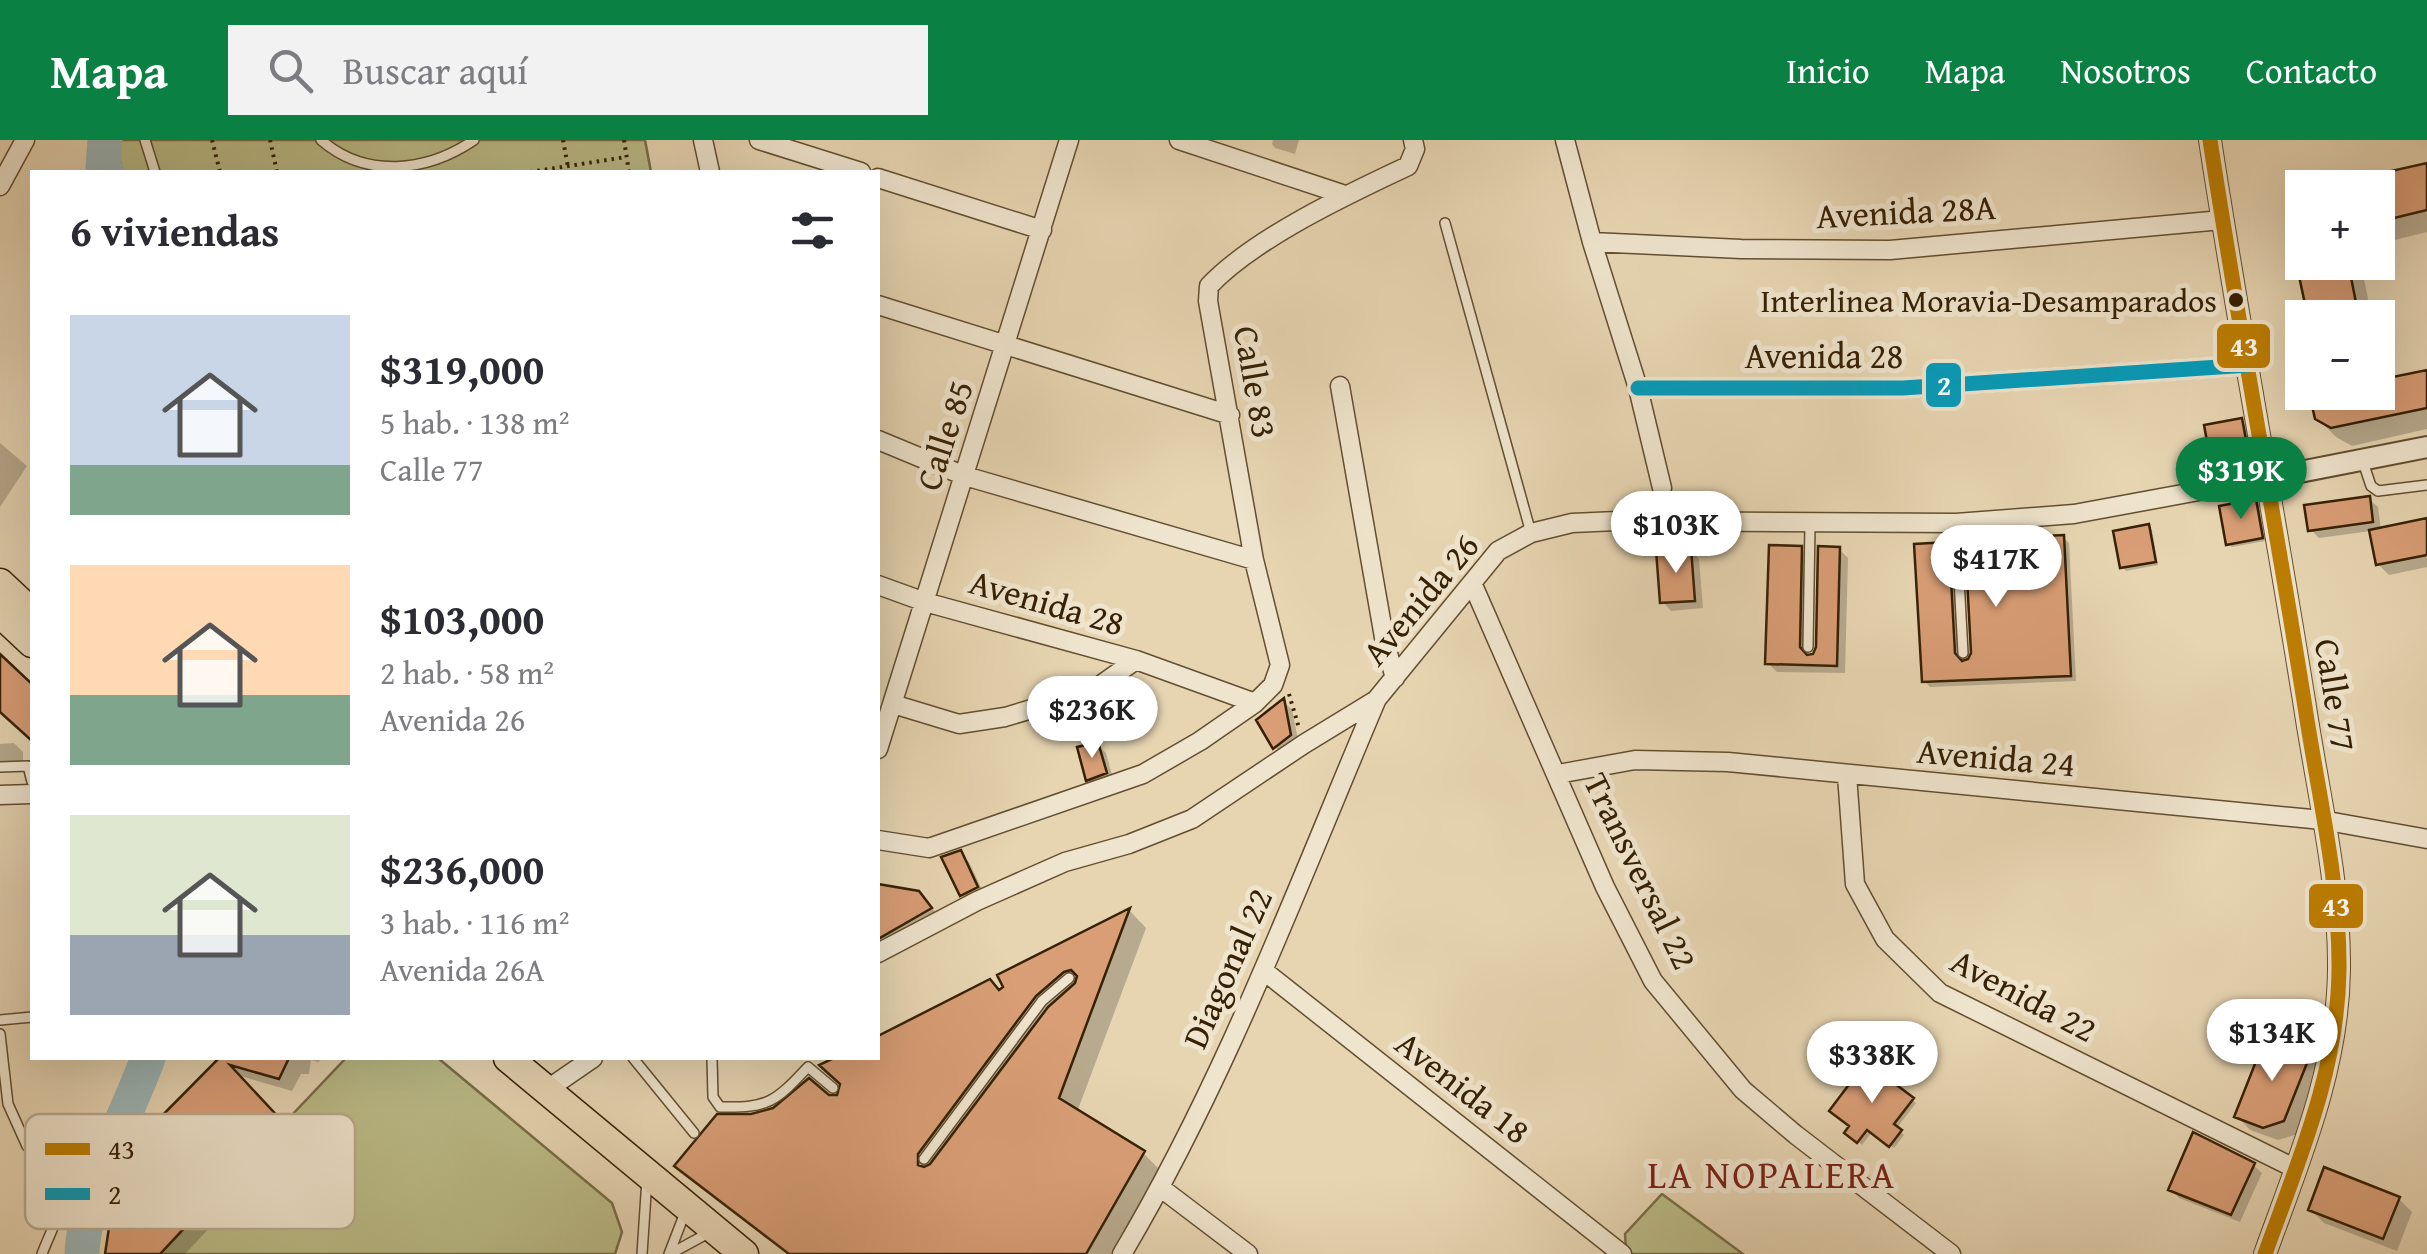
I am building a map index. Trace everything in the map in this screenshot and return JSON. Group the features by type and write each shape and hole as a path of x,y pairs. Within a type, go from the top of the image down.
{"highway":[{"path":"0,584 30,611"},
{"path":"0,613 30,641"},
{"path":"510,1060 744,1254"}],"street":[{"path":"0,186 24,140"},
{"path":"703,140 710,170"},
{"path":"759,140 855,170"},
{"name":"Calle 85","path":"880,743 1068,140"},
{"path":"1179,140 1346,195"},
{"name":"Calle 83","path":"1280,665 1254,560 1208,301 1209,286 1226,267 1346,195 1408,166 1415,149 1413,140"},
{"path":"1565,140 1638,388 1662,488"},
{"name":"Calle 77","path":"2210,140 2269,478 2332,885 2339,971 2326,1071 2315,1120 2266,1254"},
{"path":"880,179 1042,230"},
{"name":"Avenida 28A","path":"1592,242 1890,250 2222,220"},
{"path":"880,306 1230,415"},
{"name":"Avenida 28","path":"1638,388 1903,388 2250,365"},
{"path":"1340,386 1385,643 1395,678"},
{"path":"880,441 965,476 1254,560"},
{"name":"Avenida 26","path":"880,952 977,901 1065,862 1129,844 1192,819 1376,700 1498,551 1530,534 1572,523 1617,521 1956,523 2074,514 2427,447"},
{"name":"Transversal 22","path":"1473,585 1606,888 1653,982 1744,1090 1796,1136 1951,1254"},
{"name":"Avenida 28","path":"880,586 925,602 1136,660 1255,703"},
{"path":"893,704 959,724 1005,717 1092,691 1136,660"},
{"path":"880,840 929,848 1143,774 1255,703 1273,685 1280,665"},
{"name":"Diagonal 22","path":"1122,1254 1161,1188 1264,971 1376,700"},
{"name":"Avenida 24","path":"1558,774 1635,760 1728,762 2322,820 2427,839"},
{"name":"Avenida 22","path":"1847,776 1855,884 1885,939 1940,993 2296,1169"},
{"path":"0,794 30,794"},
{"name":"Avenida 18","path":"1264,971 1622,1254"},
{"path":"545,1090 589,1060"},
{"path":"1161,1188 1248,1254"}],"lane":[{"path":"145,140 154,170"},
{"path":"321,140 334,151 360,162 421,169 474,140"},
{"path":"1445,223 1530,534"},
{"path":"2362,460 2370,486 2378,491 2427,485"},
{"path":"1956,523 1963,653"},
{"path":"1808,647 1810,524"},
{"path":"0,767 28,766 30,774"},
{"path":"924,1159 1042,1001 1070,978"},
{"path":"0,1020 30,1017"},
{"path":"0,1034 8,1104 25,1142"},
{"path":"635,1060 694,1133"},
{"path":"712,1060 714,1097 720,1107 752,1106 779,1098 808,1062 832,1088"},
{"path":"642,1254 647,1176"},
{"path":"669,1254 686,1208"},
{"path":"42,1254 51,1229"},
{"path":"669,1254 714,1230"}],"path":[{"path":"212,140 220,170"},
{"path":"270,140 277,170"},
{"path":"564,140 568,166"},
{"path":"624,140 629,170"},
{"path":"545,170 626,157"},
{"path":"1280,665 1304,744"}],"green space":[{"path":"114,140 645,140 651,170 122,170"},
{"path":"344,1060 440,1060 612,1203 622,1232 615,1254 160,1254 184,1229 355,1229 355,1114 293,1114"},
{"path":"1662,1194 1743,1254 1622,1254 1626,1250 1625,1234"}],"building":[{"path":"2427,163 2427,210 2395,218 2395,170"},
{"path":"2300,280 2352,280 2355,300 2304,300"},
{"path":"2427,370 2427,408 2331,428 2315,419 2313,410 2395,410 2395,377"},
{"path":"2242,418 2249,456 2211,463 2204,425"},
{"path":"2370,496 2373,522 2308,531 2304,505"},
{"path":"2256,499 2263,538 2226,545 2219,506"},
{"path":"2427,518 2427,555 2376,565 2369,530"},
{"path":"2149,524 2156,562 2120,568 2113,531"},
{"path":"2064,535 2071,676 1922,682 1914,544 1949,542 1955,653 1962,661 1971,653 1965,540"},
{"path":"1769,545 1802,546 1800,647 1807,655 1813,654 1816,647 1818,546 1840,547 1837,666 1765,664"},
{"path":"1691,548 1695,601 1660,603 1656,550"},
{"path":"0,654 30,682 30,739 0,712"},
{"path":"1284,698 1291,735 1273,749 1256,720"},
{"path":"1098,742 1107,773 1086,781 1077,747"},
{"path":"961,850 978,887 960,896 941,857"},
{"path":"880,884 919,891 932,908 880,938"},
{"path":"1130,908 1059,1098 1145,1151 1086,1254 789,1254 674,1166 717,1114 751,1114 773,1108 809,1078 829,1095 837,1095 840,1084 819,1065 830,1060 880,1060 880,1035 990,979 999,990 1003,987 997,975","holes":["1071,970 1077,976 1075,983 1048,1007 930,1164 918,1165 918,1154 1036,996 1064,972"]},
{"path":"2266,1036 2311,1053 2284,1121 2263,1128 2234,1117"},
{"path":"217,1060 288,1060 279,1079 230,1065 276,1114 164,1114"},
{"path":"1866,1062 1914,1098 1894,1124 1902,1130 1889,1147 1867,1130 1857,1143 1844,1133 1849,1126 1829,1111"},
{"path":"2193,1132 2255,1163 2231,1215 2168,1190"},
{"path":"2324,1167 2400,1197 2383,1239 2308,1210"},
{"path":"109,1229 183,1229 160,1254 105,1254"}],"waterway":[{"path":"105,140 105,170"},
{"path":"125,1114 147,1060"},
{"path":"82,1254 85,1229"}],"transit line":[{"name":"43","path":"2210,140 2327,838 2338,937 2337,1007 2324,1080 2265,1254"},
{"name":"2","path":"1638,388 1903,388 2249,365"}],"place":[{"name":"Interlinea Moravia-Desamparados","path":"2236,300"}],"district":[{"name":"LA NOPALERA","path":"1772,1174"}]}
